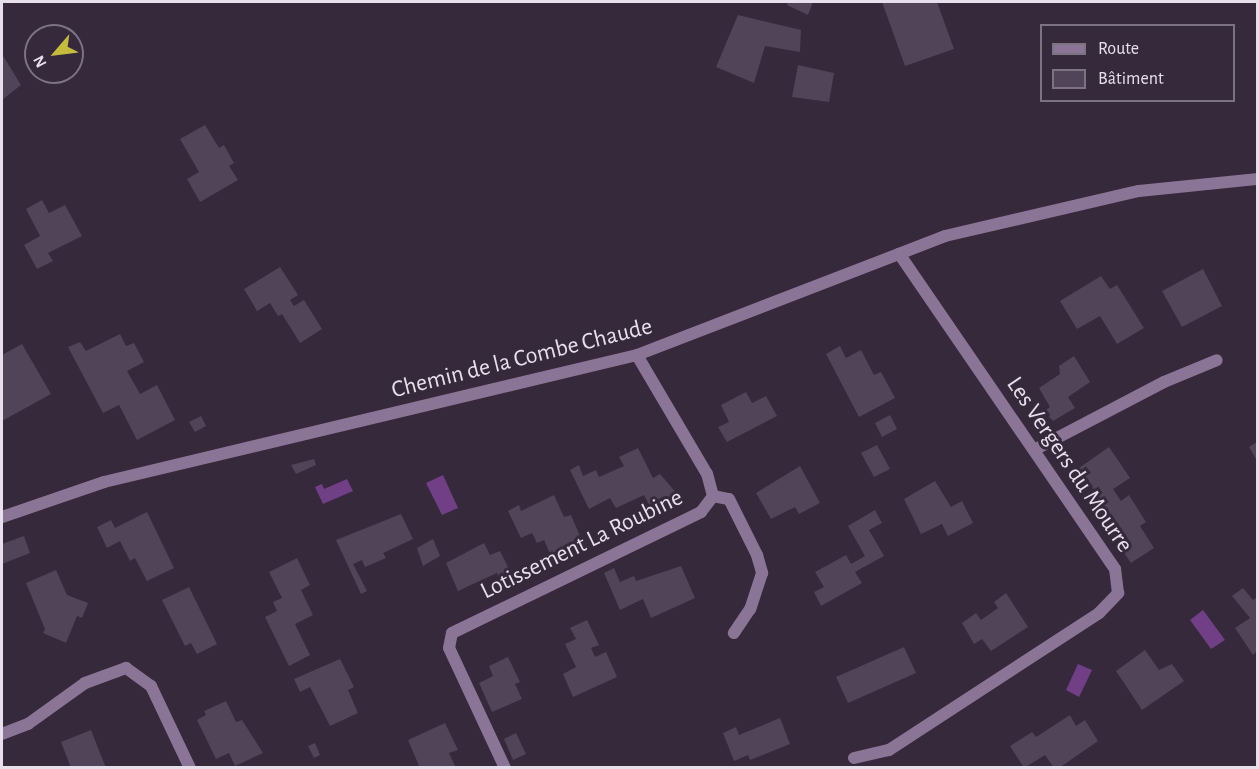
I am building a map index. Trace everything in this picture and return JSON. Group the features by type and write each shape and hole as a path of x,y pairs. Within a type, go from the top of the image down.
{"street":[{"name":"Chemin de la Combe Chaude","path":"2,517 104,482 637,356 945,236 1139,191 1257,179"},
{"name":"Les Vergers du Mourre","path":"854,758 889,750 1099,613 1118,592 1115,569 899,254"},
{"name":"Lotissement La Roubine","path":"505,768 449,648 452,633 701,512 713,496 707,474 637,356"},
{"path":"1034,450 1164,382 1217,360"},
{"path":"713,496 729,499 757,555 762,573 750,609 734,633"},
{"path":"2,734 28,724 85,683 126,668 151,686 190,768"}],"shaded area":[{"path":"443,475 458,508 442,515 426,483"},
{"path":"347,479 353,491 323,504 315,487 322,484 324,489"},
{"path":"1203,610 1225,640 1211,649 1190,620"},
{"path":"1078,664 1092,670 1079,697 1066,690"}],"building":[{"path":"788,2 813,2 808,15 787,5"},
{"path":"882,2 937,2 954,49 905,66"},
{"path":"738,15 801,30 800,52 765,46 754,83 716,67"},
{"path":"2,54 21,85 2,100"},
{"path":"798,65 834,73 829,102 792,97"},
{"path":"205,125 219,148 224,145 234,163 229,166 238,180 200,202 187,179 199,172 180,139"},
{"path":"42,200 49,213 65,205 82,236 48,253 53,261 37,269 24,245 40,236 26,209"},
{"path":"280,267 298,295 290,300 294,306 304,300 322,329 300,343 282,314 278,316 270,303 257,311 244,289"},
{"path":"1203,269 1222,306 1182,327 1162,291"},
{"path":"1101,276 1110,289 1117,285 1144,328 1117,344 1100,316 1077,329 1060,301"},
{"path":"120,334 126,346 134,343 144,362 127,371 140,394 157,385 175,420 137,440 119,405 103,413 68,347 80,342 86,351"},
{"path":"22,344 51,394 2,421 2,355"},
{"path":"840,346 846,358 861,350 874,375 881,372 895,398 859,417 826,354"},
{"path":"1074,356 1090,382 1068,397 1075,408 1053,421 1044,411 1050,407 1039,388 1060,374 1059,366"},
{"path":"746,392 752,403 766,396 777,416 727,442 718,427 729,422 721,405"},
{"path":"890,415 897,429 882,437 875,423"},
{"path":"201,416 206,426 195,432 189,422"},
{"path":"1257,442 1257,461 1249,447"},
{"path":"877,445 890,469 874,477 861,453"},
{"path":"1109,447 1130,478 1113,489 1121,501 1129,495 1146,522 1140,526 1154,548 1131,563 1087,498 1095,491 1079,468"},
{"path":"638,448 653,478 660,474 678,495 651,508 644,495 616,508 610,498 589,509 570,470 579,465 583,476 596,470 599,477 624,466 619,457"},
{"path":"314,459 316,465 296,474 291,465"},
{"path":"800,466 820,503 799,514 795,507 771,519 756,493"},
{"path":"935,481 951,507 962,501 973,523 948,536 942,524 921,534 904,499"},
{"path":"554,495 564,517 571,515 582,541 551,556 544,540 537,543 532,533 521,538 508,511 519,505 521,511"},
{"path":"875,510 882,523 869,530 884,556 855,572 862,583 821,606 814,592 824,587 815,572 846,555 851,564 865,556 848,526"},
{"path":"147,512 174,568 147,581 135,558 130,561 120,541 107,548 97,527 111,520 115,528"},
{"path":"401,514 413,539 383,553 386,558 365,567 362,560 353,564 367,591 361,594 336,540"},
{"path":"24,536 30,553 2,564 2,544"},
{"path":"433,539 440,556 423,566 417,548"},
{"path":"484,543 490,555 500,551 510,571 499,577 497,573 458,591 446,563"},
{"path":"297,558 310,585 301,590 313,615 295,624 310,655 289,666 265,617 277,611 273,602 282,598 269,572"},
{"path":"681,566 695,598 651,618 643,599 620,610 604,573 614,568 620,582 634,576 636,581"},
{"path":"56,570 67,595 88,603 82,618 77,616 66,643 43,633 45,629 26,583"},
{"path":"189,587 217,644 197,654 191,643 185,646 162,600"},
{"path":"1243,588 1253,600 1257,597 1257,651 1253,655 1235,628 1250,618 1232,596"},
{"path":"1006,593 1028,627 991,651 982,639 974,644 962,623 976,613 981,620 998,608 994,602"},
{"path":"587,620 599,645 591,648 595,657 606,652 617,677 573,697 563,674 576,667 565,644 576,639 570,628"},
{"path":"904,647 916,673 848,703 836,677"},
{"path":"1145,650 1159,670 1172,664 1184,681 1142,710 1116,671"},
{"path":"508,657 520,682 515,684 522,699 492,712 479,683 493,676 489,666"},
{"path":"340,659 354,687 348,690 358,713 330,726 310,687 300,692 294,679"},
{"path":"226,701 236,722 242,720 263,753 235,766 229,753 216,759 197,720 206,715 204,711"},
{"path":"1070,715 1076,726 1085,720 1098,741 1059,768 1054,768 1045,755 1024,768 1010,746 1032,732 1036,737"},
{"path":"780,718 790,744 750,760 748,755 734,761 723,733 736,727 739,735"},
{"path":"445,723 458,750 449,753 456,768 420,768 408,740"},
{"path":"91,730 106,768 71,768 61,742"},
{"path":"516,733 526,754 513,760 504,739"},
{"path":"315,743 320,755 314,758 308,746"}]}
